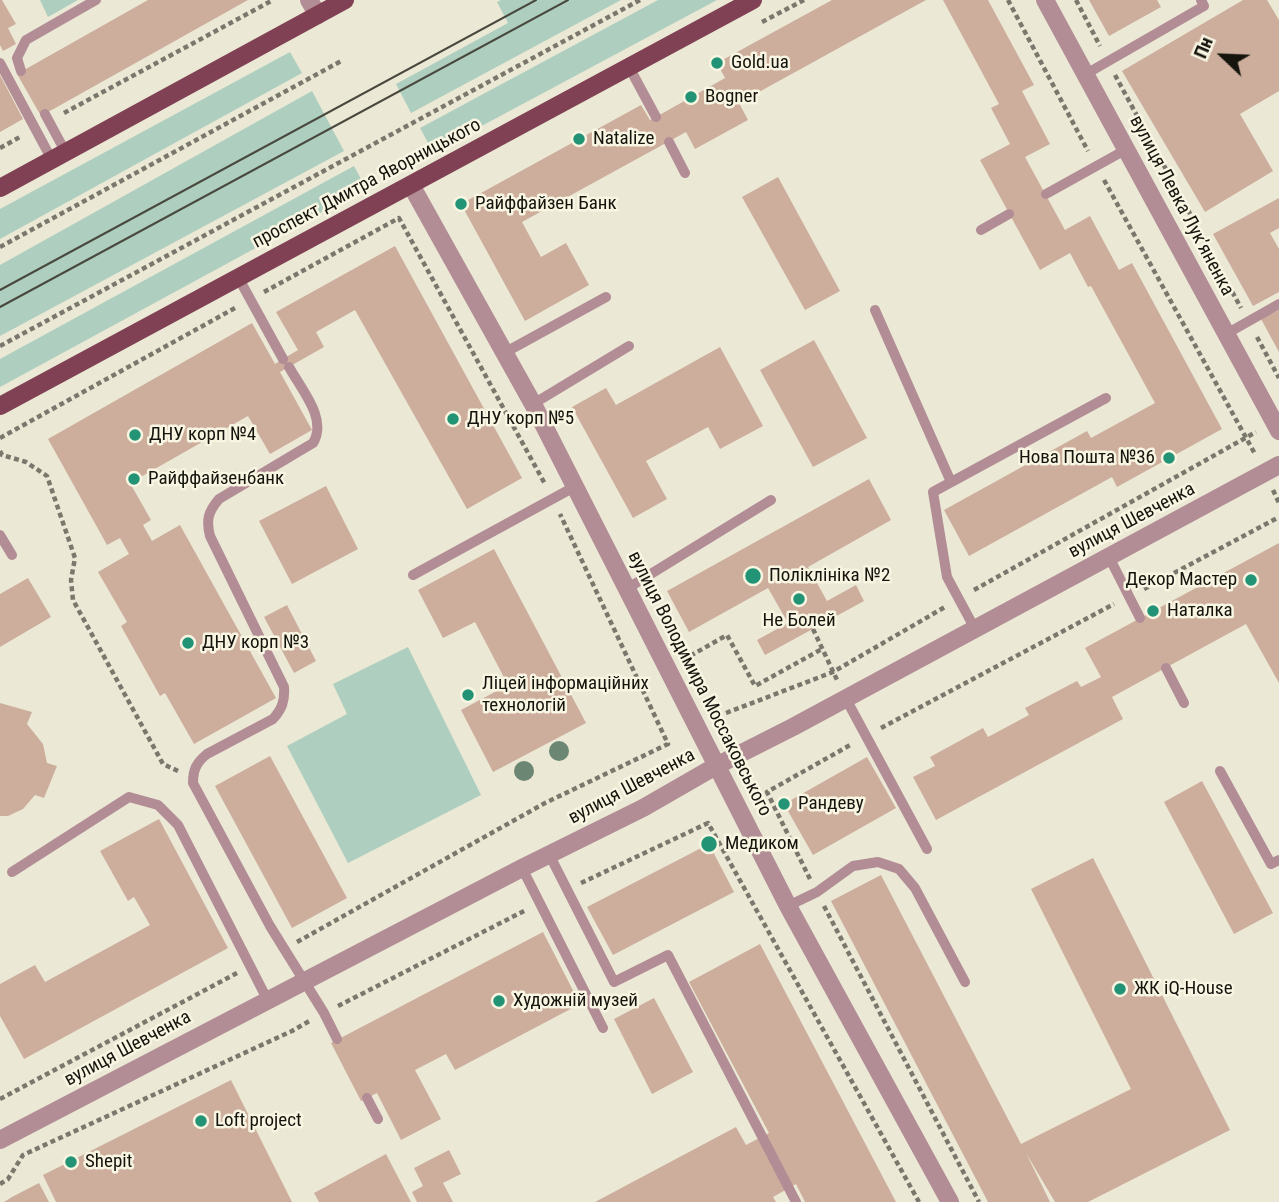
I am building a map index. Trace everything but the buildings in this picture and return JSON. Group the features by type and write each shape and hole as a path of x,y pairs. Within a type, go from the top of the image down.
{"main road":[{"path":"0,188 314,8 345,0"},
{"name":"проспект Дмитра Яворницького","path":"0,406 753,0"}],"street":[{"name":"вулиця Левка Лукʼяненка","path":"1045,0 1276,426"},
{"name":"вулиця Володимира Моссаковського","path":"411,185 533,404 788,906 950,1202"},
{"name":"вулиця Шевченка","path":"0,1140 267,999 643,808 716,766 846,699 1279,465"}],"lane":[{"path":"22,71 17,58 26,40 96,0"},
{"path":"1086,74 1204,6 1200,0"},
{"path":"0,63 35,129 58,156"},
{"path":"629,67 656,117"},
{"path":"47,118 58,156"},
{"path":"669,142 685,173"},
{"path":"1045,194 1127,149"},
{"path":"981,230 1009,214"},
{"path":"238,277 316,416 319,426 313,443 219,499 211,509 207,522 209,536 284,687 285,699 281,710 273,719 207,754 198,762 193,773 193,783 270,926 324,1013 337,1040"},
{"path":"504,353 606,297"},
{"path":"1226,334 1279,303"},
{"path":"875,310 951,482"},
{"path":"533,404 629,346"},
{"path":"975,629 947,577 933,492 1106,398"},
{"path":"413,575 576,486"},
{"path":"628,588 771,500"},
{"path":"0,535 12,555"},
{"path":"1109,557 1140,618"},
{"path":"1166,668 1184,703"},
{"path":"846,699 927,849"},
{"path":"1220,771 1271,864 1279,860"},
{"path":"12,872 129,797 158,805 178,825 267,999"},
{"path":"549,854 614,982 668,955 796,1202"},
{"path":"788,906 817,892 853,866 878,863 899,869 915,888 965,982"},
{"path":"522,868 603,1028"},
{"path":"367,1098 378,1119"}],"path":[{"path":"47,118 273,0"},
{"path":"0,346 640,0"},
{"path":"1008,0 1096,166 1246,437"},
{"path":"1076,0 1279,378"},
{"path":"0,247 343,60"},
{"path":"0,148 35,129"},
{"path":"0,438 399,219 553,498 668,744 545,803 285,948"},
{"path":"726,713 833,672 1246,437 1276,426"},
{"path":"0,451 2,455 26,462 47,476 75,558 71,580 73,600 163,764 178,771 193,773"},
{"path":"979,1202 767,792 866,736 1279,517"},
{"path":"813,629 846,699"},
{"path":"667,669 727,635 755,686 822,649"},
{"path":"566,890 708,823 919,1202"},
{"path":"0,1184 8,1179 23,1156 292,1031 539,903"},
{"path":"0,1099 250,965"}],"green space":[{"path":"40,0 78,0 48,17"},
{"path":"621,0 411,113 396,84 508,23 497,2"},
{"path":"658,0 717,0 433,152 420,128"},
{"path":"290,52 302,73 0,239 0,209"},
{"path":"312,91 344,151 0,336 0,265"},
{"path":"354,166 366,188 0,387 0,359"},
{"path":"408,647 481,795 348,863 287,746 347,714 333,684"}],"tram line":[{"path":"0,290 536,0"},
{"path":"0,307 568,0"}],"place":[{"name":"Gold.ua","path":"717,63"},
{"name":"Bogner","path":"691,97"},
{"name":"Natalize","path":"579,139"},
{"name":"Райффайзен Банк","path":"461,204"},
{"name":"ДНУ корп №5","path":"453,419"},
{"name":"ДНУ корп №4","path":"135,435"},
{"name":"Нова Пошта №36","path":"1169,458"},
{"name":"Райффайзенбанк","path":"134,479"},
{"name":"Поліклініка №2","path":"753,576"},
{"name":"Декор Мастер","path":"1251,580"},
{"name":"Не Болей","path":"799,599"},
{"name":"Наталка","path":"1153,611"},
{"name":"ДНУ корп №3","path":"188,643"},
{"name":"Ліцей інформаційних технологій","path":"468,695"},
{"name":"Рандеву","path":"784,804"},
{"name":"Медиком","path":"709,844"},
{"name":"ЖК iQ-House","path":"1120,989"},
{"name":"Художній музей","path":"499,1001"},
{"name":"Loft project","path":"201,1121"},
{"name":"Shepit","path":"71,1162"}]}
